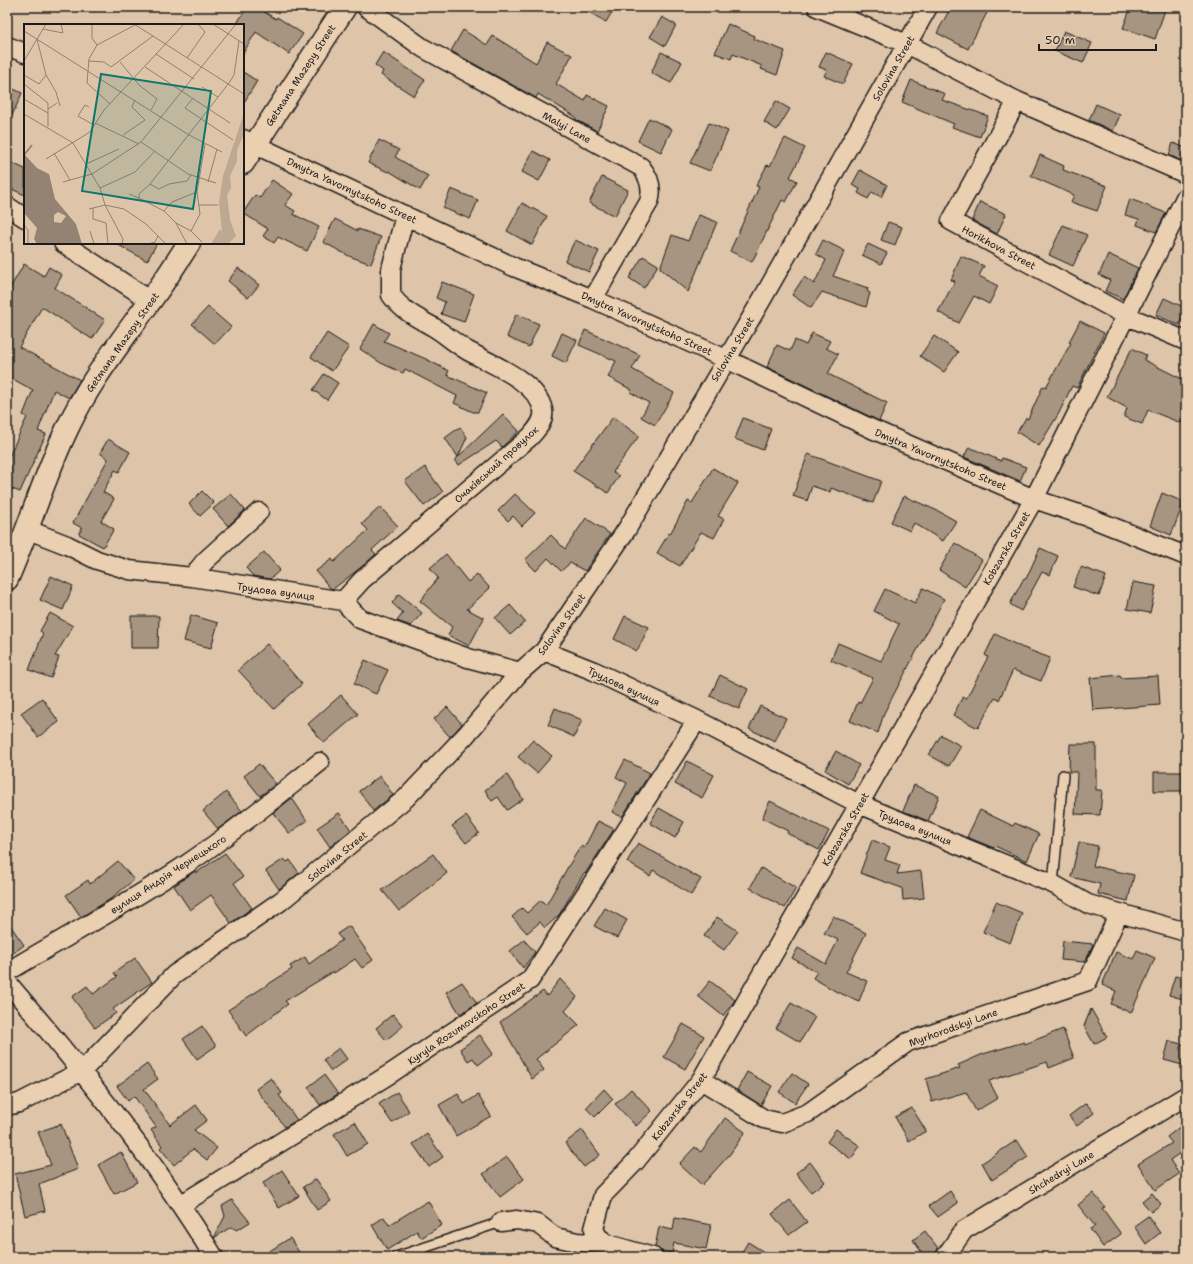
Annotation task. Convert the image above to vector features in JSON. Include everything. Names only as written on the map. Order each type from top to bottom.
[{"type":"street","name":"Getmana Mazepy Street","points":[[244,159],[249,141],[345,7]]},
{"type":"street","name":"Malyi Lane","points":[[366,7],[423,48],[640,167],[647,174],[650,185],[648,202],[593,299]]},
{"type":"street","points":[[817,7],[907,44],[1017,101],[1186,174]]},
{"type":"street","name":"Solovina Street","points":[[7,1106],[19,1103],[82,1071],[174,975],[281,901],[406,798],[466,735],[520,672],[544,651],[627,529],[928,7]]},
{"type":"street","points":[[7,46],[24,53]]},
{"type":"street","name":"Horikhova Street","points":[[1017,101],[951,221],[1125,315]]},
{"type":"street","name":"Dmytra Yavornytskoho Street","points":[[249,141],[514,266],[593,299],[726,359],[872,429],[1034,499],[1088,517],[1186,556]]},
{"type":"street","name":"Kobzarska Street","points":[[608,1244],[598,1237],[594,1229],[603,1195],[635,1162],[701,1080],[1034,499],[1186,196]]},
{"type":"street","points":[[7,206],[24,217]]},
{"type":"street","name":"Очаківський провулок","points":[[342,601],[362,580],[530,437],[540,424],[544,411],[538,397],[508,371],[468,351],[435,328],[409,314],[391,295],[391,269],[405,215]]},
{"type":"street","points":[[65,244],[151,301]]},
{"type":"street","name":"Getmana Mazepy Street","points":[[7,579],[13,552],[26,529],[68,426],[94,378],[151,301],[189,244]]},
{"type":"street","points":[[1125,315],[1186,341]]},
{"type":"street","points":[[192,577],[215,552],[259,512]]},
{"type":"street","name":"Трудова вулиця","points":[[26,529],[67,545],[96,560],[129,570],[192,577],[342,601]]},
{"type":"street","points":[[342,601],[360,619],[468,658],[520,672]]},
{"type":"street","name":"Трудова вулиця","points":[[544,651],[594,671],[696,720],[859,804],[1053,884],[1088,904],[1186,932]]},
{"type":"street","name":"Kyryla Rozumovskoho Street","points":[[182,1204],[393,1072],[530,980],[696,720]]},
{"type":"street","name":"вулиця Андрія Чернецького","points":[[7,972],[112,911],[187,864],[252,817],[320,762]]},
{"type":"street","name":"Myrhorodskyi Lane","points":[[701,1080],[764,1120],[782,1123],[808,1113],[908,1042],[1088,981],[1119,913]]},
{"type":"street","points":[[7,982],[82,1071],[182,1204],[214,1257]]},
{"type":"street","name":"Shchedryi Lane","points":[[945,1257],[964,1230],[1186,1096]]},
{"type":"street","points":[[501,1222],[517,1220],[538,1224],[555,1236],[577,1242],[608,1244],[653,1257]]},
{"type":"lane","points":[[1053,884],[1063,775]]},
{"type":"lane","points":[[396,1257],[501,1222]]},
{"type":"building","points":[[247,7],[256,7],[276,19],[277,17],[303,34],[289,54],[256,32],[244,51],[244,24],[237,24]]},
{"type":"building","points":[[580,7],[615,7],[606,22]]},
{"type":"building","points":[[951,7],[990,7],[968,49],[937,33]]},
{"type":"building","points":[[1131,7],[1158,7],[1165,10],[1155,39],[1123,28]]},
{"type":"building","points":[[662,17],[676,25],[665,46],[650,37]]},
{"type":"building","points":[[728,24],[755,36],[754,39],[785,51],[777,75],[761,69],[762,66],[733,54],[731,59],[715,53]]},
{"type":"building","points":[[463,30],[487,45],[493,36],[536,63],[547,42],[572,55],[556,84],[585,101],[587,95],[609,106],[597,131],[575,119],[576,117],[538,94],[536,98],[451,51]]},
{"type":"building","points":[[1064,31],[1092,43],[1083,63],[1055,51]]},
{"type":"building","points":[[383,52],[425,80],[414,96],[381,75],[383,71],[375,65]]},
{"type":"building","points":[[661,52],[682,62],[671,83],[651,73]]},
{"type":"building","points":[[826,52],[853,64],[843,84],[824,76],[827,70],[819,67]]},
{"type":"building","points":[[244,73],[257,81],[244,102]]},
{"type":"building","points":[[911,80],[945,94],[942,100],[988,116],[980,137],[952,127],[954,124],[902,102]]},
{"type":"building","points":[[7,86],[22,93],[7,127]]},
{"type":"building","points":[[776,101],[790,109],[777,130],[764,122]]},
{"type":"building","points":[[1096,104],[1120,115],[1113,131],[1089,120]]},
{"type":"building","points":[[649,118],[672,129],[661,152],[638,141]]},
{"type":"building","points":[[709,123],[728,131],[710,171],[690,163]]},
{"type":"building","points":[[785,138],[805,148],[790,177],[797,181],[786,202],[782,200],[752,262],[730,251],[759,187],[756,186],[767,165],[770,166]]},
{"type":"building","points":[[379,140],[399,150],[395,157],[428,176],[420,190],[389,171],[388,172],[368,163]]},
{"type":"building","points":[[1173,143],[1186,148],[1186,163],[1169,155]]},
{"type":"building","points":[[533,151],[550,160],[539,181],[522,172]]},
{"type":"building","points":[[1040,155],[1064,166],[1063,170],[1107,186],[1097,211],[1071,202],[1074,195],[1031,176]]},
{"type":"building","points":[[12,163],[24,169],[24,195],[7,187],[7,172]]},
{"type":"building","points":[[860,170],[887,185],[881,197],[872,192],[868,199],[858,193],[860,189],[852,185]]},
{"type":"building","points":[[602,177],[628,190],[615,216],[589,203]]},
{"type":"building","points":[[272,180],[293,194],[285,205],[295,211],[293,214],[319,227],[307,251],[278,237],[274,243],[263,236],[268,229],[244,214],[255,195],[260,198]]},
{"type":"building","points":[[451,189],[478,200],[470,219],[443,208]]},
{"type":"building","points":[[1130,199],[1166,213],[1156,232],[1137,225],[1139,219],[1125,215]]},
{"type":"building","points":[[980,202],[1006,214],[997,234],[972,220]]},
{"type":"building","points":[[522,203],[547,216],[532,245],[507,231]]},
{"type":"building","points":[[699,215],[717,222],[688,292],[660,268],[672,235],[688,241]]},
{"type":"building","points":[[335,219],[358,231],[358,229],[381,237],[371,264],[349,256],[323,242]]},
{"type":"building","points":[[888,222],[902,227],[895,245],[881,240]]},
{"type":"building","points":[[1063,225],[1087,235],[1073,266],[1049,255]]},
{"type":"building","points":[[575,240],[599,251],[589,272],[565,261]]},
{"type":"building","points":[[823,240],[845,251],[833,276],[868,288],[867,291],[870,293],[866,307],[822,292],[811,308],[792,295],[804,277],[814,284],[826,260],[816,254]]},
{"type":"building","points":[[117,244],[156,244],[147,261]]},
{"type":"building","points":[[868,244],[887,253],[881,264],[862,255]]},
{"type":"building","points":[[1108,254],[1138,268],[1123,299],[1105,291],[1110,280],[1099,275]]},
{"type":"building","points":[[643,256],[658,265],[644,288],[629,278]]},
{"type":"building","points":[[961,256],[984,266],[979,276],[998,286],[989,304],[974,296],[959,323],[938,312],[955,281],[951,280]]},
{"type":"building","points":[[24,264],[44,276],[49,267],[62,275],[55,288],[105,320],[92,339],[42,307],[19,347],[80,380],[69,398],[54,390],[38,431],[46,434],[20,492],[7,487],[7,461],[27,417],[23,415],[33,390],[7,376],[7,293]]},
{"type":"building","points":[[238,268],[259,285],[248,298],[228,281]]},
{"type":"building","points":[[442,282],[474,294],[464,322],[441,314],[445,302],[436,298]]},
{"type":"building","points":[[1164,298],[1186,308],[1179,325],[1156,315]]},
{"type":"building","points":[[208,307],[231,327],[215,344],[192,324]]},
{"type":"building","points":[[516,314],[539,324],[529,347],[507,337]]},
{"type":"building","points":[[1080,321],[1104,333],[1077,388],[1072,386],[1059,413],[1039,446],[1017,432],[1026,418],[1028,419],[1043,386],[1046,387],[1071,343],[1069,342]]},
{"type":"building","points":[[374,324],[389,333],[384,341],[426,359],[449,371],[447,375],[487,393],[478,412],[473,412],[454,403],[457,396],[405,369],[403,373],[381,363],[360,349]]},
{"type":"building","points":[[585,330],[640,355],[632,369],[674,393],[655,425],[641,417],[649,403],[630,392],[632,390],[608,377],[616,361],[579,345]]},
{"type":"building","points":[[327,333],[349,347],[332,371],[311,357]]},
{"type":"building","points":[[562,333],[577,340],[566,363],[552,356]]},
{"type":"building","points":[[812,333],[830,341],[826,348],[838,354],[828,374],[887,403],[879,421],[767,367],[777,345],[790,351],[795,340],[806,345]]},
{"type":"building","points":[[934,336],[958,352],[944,372],[920,356]]},
{"type":"building","points":[[1132,348],[1146,355],[1144,360],[1186,381],[1186,411],[1181,423],[1148,410],[1142,424],[1124,417],[1127,408],[1107,397]]},
{"type":"building","points":[[324,374],[338,383],[327,400],[313,390]]},
{"type":"building","points":[[503,414],[519,431],[502,447],[496,441],[459,465],[455,460]]},
{"type":"building","points":[[613,417],[639,436],[613,472],[619,476],[608,493],[573,471]]},
{"type":"building","points":[[743,418],[771,429],[763,450],[735,439]]},
{"type":"building","points":[[460,427],[467,437],[458,457],[445,438]]},
{"type":"building","points":[[108,439],[130,452],[119,472],[115,470],[103,492],[114,499],[101,521],[114,529],[103,547],[79,534],[82,528],[73,523],[108,459],[100,453]]},
{"type":"building","points":[[969,447],[1001,461],[1002,458],[1026,467],[1020,481],[964,457]]},
{"type":"building","points":[[808,454],[881,481],[873,503],[831,488],[830,492],[812,486],[807,501],[793,496]]},
{"type":"building","points":[[425,467],[443,492],[424,506],[405,481]]},
{"type":"building","points":[[713,468],[738,483],[718,516],[724,519],[714,538],[701,532],[680,566],[657,553],[669,533],[670,534],[688,501],[692,503]]},
{"type":"building","points":[[202,491],[214,503],[200,516],[189,504]]},
{"type":"building","points":[[1162,493],[1184,502],[1171,535],[1150,526]]},
{"type":"building","points":[[231,494],[245,510],[228,526],[213,509]]},
{"type":"building","points":[[515,494],[535,513],[522,526],[513,516],[508,521],[498,511]]},
{"type":"building","points":[[904,496],[956,521],[943,541],[914,523],[910,531],[891,522]]},
{"type":"building","points":[[380,507],[398,526],[372,550],[376,554],[364,565],[333,589],[330,588],[316,571],[332,559],[334,562],[368,530],[362,524]]},
{"type":"building","points":[[586,518],[610,534],[585,571],[570,563],[561,571],[548,558],[536,571],[525,560],[551,535],[565,549]]},
{"type":"building","points":[[955,543],[982,560],[965,587],[939,570]]},
{"type":"building","points":[[1040,548],[1058,556],[1050,575],[1042,572],[1021,611],[1010,604],[1024,578],[1026,579]]},
{"type":"building","points":[[264,552],[280,570],[270,579],[253,576],[246,568]]},
{"type":"building","points":[[446,554],[468,582],[477,574],[490,588],[467,609],[484,618],[469,646],[448,635],[452,627],[420,601],[438,578],[430,568]]},
{"type":"building","points":[[1081,567],[1106,576],[1099,596],[1073,587]]},
{"type":"building","points":[[51,576],[73,586],[63,610],[40,600]]},
{"type":"building","points":[[1133,582],[1156,586],[1150,613],[1127,609]]},
{"type":"building","points":[[923,588],[944,599],[884,713],[878,733],[850,721],[858,702],[860,703],[873,678],[831,660],[838,643],[881,661],[899,624],[874,611],[885,589],[915,603]]},
{"type":"building","points":[[399,594],[422,613],[411,626],[397,621],[403,613],[392,603]]},
{"type":"building","points":[[510,605],[525,622],[510,635],[495,618]]},
{"type":"building","points":[[50,613],[73,626],[55,656],[59,657],[51,678],[29,670],[43,633],[40,631]]},
{"type":"building","points":[[191,615],[218,623],[211,648],[184,641]]},
{"type":"building","points":[[131,616],[159,616],[158,648],[131,648]]},
{"type":"building","points":[[625,616],[649,627],[637,651],[614,639]]},
{"type":"building","points":[[995,634],[1021,647],[1050,658],[1041,681],[1013,670],[999,700],[995,698],[978,728],[953,715],[963,697],[966,699],[988,657],[985,655]]},
{"type":"building","points":[[267,644],[302,684],[274,709],[238,670]]},
{"type":"building","points":[[365,660],[388,670],[376,694],[354,684]]},
{"type":"building","points":[[720,675],[748,689],[739,709],[710,696]]},
{"type":"building","points":[[1120,675],[1121,678],[1158,676],[1160,705],[1093,710],[1090,678]]},
{"type":"building","points":[[341,695],[358,714],[324,743],[308,724]]},
{"type":"building","points":[[42,698],[59,722],[38,737],[21,713]]},
{"type":"building","points":[[760,706],[786,718],[775,741],[749,729]]},
{"type":"building","points":[[447,707],[462,724],[450,737],[434,719]]},
{"type":"building","points":[[555,708],[582,720],[574,737],[548,725]]},
{"type":"building","points":[[941,735],[961,746],[949,766],[929,755]]},
{"type":"building","points":[[533,740],[552,756],[537,773],[518,757]]},
{"type":"building","points":[[1070,744],[1096,744],[1096,790],[1102,790],[1100,815],[1075,814],[1077,772],[1069,772]]},
{"type":"building","points":[[836,751],[859,765],[848,784],[825,770]]},
{"type":"building","points":[[625,760],[650,773],[622,817],[612,812],[627,783],[616,777]]},
{"type":"building","points":[[687,761],[714,775],[702,798],[675,784]]},
{"type":"building","points":[[259,764],[276,784],[260,796],[244,776]]},
{"type":"building","points":[[1154,772],[1186,772],[1186,791],[1154,791]]},
{"type":"building","points":[[507,775],[523,799],[507,810],[498,797],[492,801],[485,790]]},
{"type":"building","points":[[380,776],[393,795],[373,811],[359,791]]},
{"type":"building","points":[[914,785],[939,796],[928,821],[903,811]]},
{"type":"building","points":[[226,792],[242,811],[218,829],[203,811]]},
{"type":"building","points":[[292,798],[307,821],[289,833],[273,813]]},
{"type":"building","points":[[770,801],[829,831],[819,850],[787,833],[788,831],[762,818]]},
{"type":"building","points":[[659,808],[684,822],[675,838],[650,823]]},
{"type":"building","points":[[980,810],[1013,826],[1015,823],[1039,834],[1027,861],[995,846],[994,848],[967,837]]},
{"type":"building","points":[[339,813],[351,830],[330,847],[317,828]]},
{"type":"building","points":[[466,816],[479,833],[466,843],[452,826]]},
{"type":"building","points":[[598,821],[614,829],[585,874],[584,873],[559,915],[545,928],[540,922],[527,933],[512,917],[522,908],[527,913],[541,900],[546,905],[581,846],[584,848]]},
{"type":"building","points":[[872,840],[890,847],[885,860],[900,865],[897,874],[921,871],[924,898],[903,900],[902,888],[860,873]]},
{"type":"building","points":[[1079,842],[1098,846],[1093,866],[1134,875],[1128,901],[1098,894],[1100,884],[1071,877]]},
{"type":"building","points":[[638,843],[701,879],[691,895],[653,870],[650,876],[627,862]]},
{"type":"building","points":[[225,853],[243,877],[234,883],[252,908],[231,923],[211,895],[190,910],[174,886]]},
{"type":"building","points":[[433,854],[447,873],[399,911],[382,890]]},
{"type":"building","points":[[284,859],[287,862],[290,860],[299,873],[279,889],[266,871]]},
{"type":"building","points":[[118,861],[134,880],[109,900],[81,917],[66,895],[88,880],[90,884]]},
{"type":"building","points":[[761,868],[796,888],[785,908],[750,888]]},
{"type":"building","points":[[996,902],[1022,913],[1010,943],[983,932]]},
{"type":"building","points":[[605,908],[627,920],[617,938],[594,926]]},
{"type":"building","points":[[833,916],[866,933],[846,972],[867,981],[859,1001],[837,992],[813,978],[817,972],[792,958],[798,948],[826,964],[838,940],[824,933]]},
{"type":"building","points":[[717,917],[738,931],[724,950],[704,936]]},
{"type":"building","points":[[7,921],[24,945],[7,958]]},
{"type":"building","points":[[349,926],[373,960],[362,968],[355,959],[334,973],[333,972],[285,1001],[288,1004],[246,1036],[228,1010],[292,969],[290,966],[305,957],[309,964],[342,940],[337,934]]},
{"type":"building","points":[[524,940],[535,952],[523,968],[510,951]]},
{"type":"building","points":[[1063,941],[1093,944],[1085,962],[1061,960]]},
{"type":"building","points":[[1137,950],[1155,958],[1131,1013],[1111,1004],[1116,991],[1102,985],[1116,952],[1133,959]]},
{"type":"building","points":[[135,958],[152,982],[113,1009],[116,1013],[95,1028],[72,997],[87,986],[93,994],[117,977],[114,973]]},
{"type":"building","points":[[1175,976],[1186,979],[1186,1000],[1169,995]]},
{"type":"building","points":[[560,979],[577,997],[565,1011],[579,1025],[536,1059],[544,1070],[532,1079],[500,1022],[543,991],[547,996]]},
{"type":"building","points":[[710,981],[735,1000],[723,1016],[698,996]]},
{"type":"building","points":[[462,982],[477,1003],[460,1014],[446,992]]},
{"type":"building","points":[[791,1003],[815,1017],[800,1042],[776,1028]]},
{"type":"building","points":[[1091,1009],[1107,1037],[1094,1044],[1084,1026]]},
{"type":"building","points":[[393,1014],[403,1026],[386,1040],[376,1028]]},
{"type":"building","points":[[683,1024],[704,1036],[685,1069],[664,1057]]},
{"type":"building","points":[[202,1026],[216,1046],[197,1059],[183,1039]]},
{"type":"building","points":[[1063,1029],[1074,1058],[1049,1068],[1047,1062],[989,1081],[998,1098],[976,1111],[966,1092],[932,1102],[926,1079],[960,1068],[958,1065],[983,1054],[1024,1042],[1025,1044]]},
{"type":"building","points":[[480,1035],[493,1054],[478,1065],[473,1058],[468,1061],[460,1049]]},
{"type":"building","points":[[1169,1041],[1186,1045],[1186,1066],[1164,1060]]},
{"type":"building","points":[[339,1048],[347,1059],[331,1071],[323,1060]]},
{"type":"building","points":[[147,1064],[158,1079],[144,1089],[170,1125],[196,1105],[207,1120],[194,1130],[217,1148],[207,1160],[193,1149],[174,1165],[160,1148],[162,1146],[151,1130],[156,1127],[134,1096],[128,1101],[117,1086]]},
{"type":"building","points":[[747,1072],[772,1086],[761,1105],[737,1090]]},
{"type":"building","points":[[792,1073],[808,1084],[795,1103],[779,1092]]},
{"type":"building","points":[[324,1075],[338,1094],[320,1105],[308,1087]]},
{"type":"building","points":[[271,1078],[282,1093],[279,1095],[297,1120],[285,1127],[256,1089]]},
{"type":"building","points":[[604,1089],[613,1099],[595,1117],[586,1108]]},
{"type":"building","points":[[631,1089],[652,1111],[636,1126],[615,1104]]},
{"type":"building","points":[[397,1092],[409,1111],[392,1123],[379,1104]]},
{"type":"building","points":[[458,1094],[464,1104],[478,1095],[491,1116],[456,1136],[439,1105]]},
{"type":"building","points":[[1086,1103],[1094,1113],[1077,1126],[1069,1116]]},
{"type":"building","points":[[912,1108],[926,1131],[909,1141],[895,1117]]},
{"type":"building","points":[[725,1118],[745,1132],[730,1154],[702,1185],[679,1164],[695,1147],[701,1152]]},
{"type":"building","points":[[355,1122],[368,1144],[347,1156],[334,1134]]},
{"type":"building","points":[[1186,1122],[1186,1161],[1180,1153],[1170,1160],[1179,1174],[1155,1190],[1138,1164],[1172,1143],[1167,1137]]},
{"type":"building","points":[[61,1124],[78,1169],[39,1184],[45,1211],[25,1216],[15,1174],[51,1165],[38,1132]]},
{"type":"building","points":[[836,1129],[860,1146],[851,1159],[827,1142]]},
{"type":"building","points":[[582,1130],[600,1155],[584,1167],[565,1143]]},
{"type":"building","points":[[427,1134],[443,1157],[429,1167],[413,1144]]},
{"type":"building","points":[[1017,1140],[1028,1157],[992,1180],[982,1163]]},
{"type":"building","points":[[121,1152],[137,1182],[114,1194],[98,1165]]},
{"type":"building","points":[[507,1157],[524,1179],[500,1197],[483,1174]]},
{"type":"building","points":[[810,1162],[825,1182],[811,1192],[796,1173]]},
{"type":"building","points":[[282,1170],[299,1196],[279,1208],[263,1183]]},
{"type":"building","points":[[316,1179],[331,1201],[317,1210],[303,1187]]},
{"type":"building","points":[[950,1191],[958,1203],[938,1217],[929,1206]]},
{"type":"building","points":[[1093,1193],[1105,1207],[1102,1208],[1121,1234],[1103,1247],[1090,1229],[1095,1226],[1078,1205]]},
{"type":"building","points":[[1152,1193],[1161,1204],[1151,1212],[1142,1201]]},
{"type":"building","points":[[232,1200],[250,1222],[237,1230],[231,1227],[214,1238],[225,1216],[222,1206]]},
{"type":"building","points":[[790,1200],[807,1222],[789,1235],[772,1214]]},
{"type":"building","points":[[428,1201],[442,1225],[421,1238],[417,1231],[387,1250],[372,1225],[384,1217],[389,1225]]},
{"type":"building","points":[[1148,1216],[1160,1233],[1146,1244],[1134,1226]]},
{"type":"building","points":[[675,1218],[711,1225],[706,1249],[674,1243],[672,1253],[661,1251],[655,1247],[659,1227],[673,1230]]},
{"type":"building","points":[[925,1231],[938,1248],[935,1257],[925,1257],[913,1240]]},
{"type":"building","points":[[290,1238],[302,1257],[260,1257]]},
{"type":"building","points":[[748,1242],[772,1257],[739,1257]]}]
